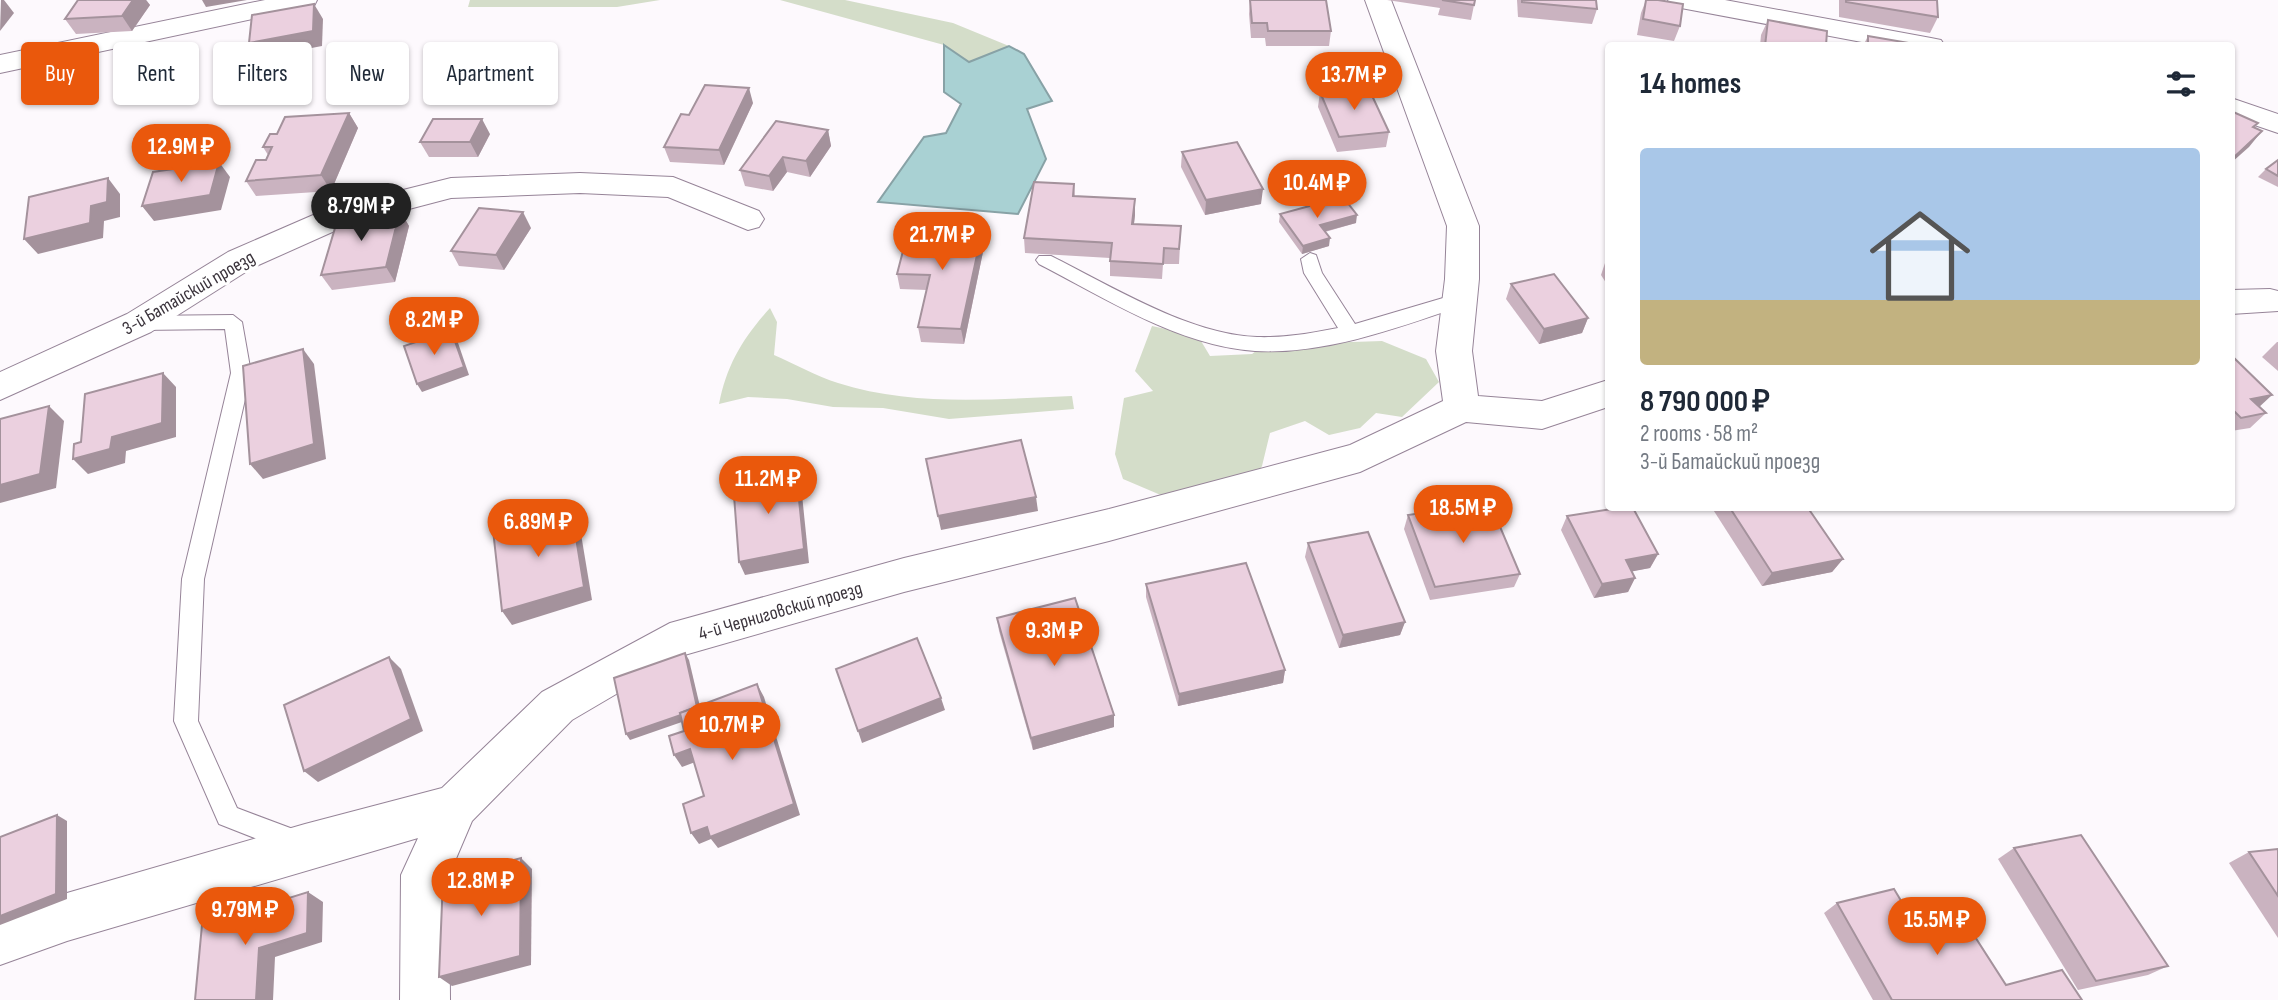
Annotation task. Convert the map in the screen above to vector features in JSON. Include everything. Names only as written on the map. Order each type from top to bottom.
[{"type":"street","points":[[0,64],[304,0]]},
{"type":"street","points":[[1378,0],[1463,226],[1460,299],[1454,351],[1462,408],[1542,415],[1605,394]]},
{"type":"street","points":[[1681,0],[1909,42]]},
{"type":"street","points":[[2235,108],[2278,124]]},
{"type":"street","name":"3-й Батайский проезд","points":[[0,387],[139,323],[240,260],[338,217],[451,188],[580,183],[673,187],[748,219]]},
{"type":"street","points":[[2235,302],[2270,301]]},
{"type":"street","name":"4-й Черниговский проезд","points":[[0,941],[67,917],[305,846],[455,806],[557,706],[670,641],[904,575],[1109,525],[1360,457],[1462,408]]},
{"type":"street","points":[[425,1000],[425,875],[455,806]]},
{"type":"lane","points":[[1310,259],[1312,273],[1351,332]]},
{"type":"lane","points":[[1045,260],[1124,299],[1232,341],[1280,342],[1351,332],[1460,299]]},
{"type":"lane","points":[[139,323],[233,322],[241,373],[193,579],[186,721],[228,816],[305,846]]},
{"type":"green space","points":[[470,0],[660,0],[617,7],[468,7]]},
{"type":"green space","points":[[780,0],[845,0],[953,23],[1009,46],[969,63],[944,45]]},
{"type":"green space","points":[[770,308],[777,322],[774,355],[838,383],[895,396],[954,400],[1072,396],[1074,409],[949,419],[883,408],[833,407],[787,399],[748,397],[719,404],[737,352]]},
{"type":"green space","points":[[1152,326],[1198,336],[1210,356],[1252,354],[1264,345],[1382,341],[1426,359],[1439,382],[1402,417],[1376,413],[1360,428],[1329,435],[1305,421],[1270,433],[1262,466],[1246,496],[1163,496],[1123,479],[1115,454],[1124,398],[1153,391],[1135,371]]},
{"type":"water","points":[[944,45],[969,62],[1009,46],[1024,54],[1052,101],[1027,109],[1046,159],[1018,214],[878,202],[924,137],[946,133],[961,104],[944,92]]},
{"type":"building","points":[[78,0],[133,0],[122,16],[65,19]]},
{"type":"building","points":[[1250,0],[1326,0],[1331,31],[1268,31],[1267,23],[1252,23]]},
{"type":"building","points":[[1442,0],[1475,0],[1474,5]]},
{"type":"building","points":[[1596,0],[1597,9],[1522,2]]},
{"type":"building","points":[[1646,0],[1683,4],[1680,26],[1643,19]]},
{"type":"building","points":[[1937,0],[1938,17],[1846,2]]},
{"type":"building","points":[[314,4],[313,31],[249,42],[252,15]]},
{"type":"building","points":[[1768,20],[1827,31],[1826,42],[1765,42]]},
{"type":"building","points":[[1868,36],[1903,42],[1868,42]]},
{"type":"building","points":[[705,85],[749,88],[719,150],[664,147],[681,114],[689,115]]},
{"type":"building","points":[[1368,87],[1389,132],[1339,137],[1320,92]]},
{"type":"building","points":[[349,113],[321,175],[246,181],[256,160],[266,160],[272,147],[263,147],[270,134],[277,134],[285,117]]},
{"type":"building","points":[[2235,113],[2258,123],[2253,127],[2262,131],[2235,156]]},
{"type":"building","points":[[433,119],[482,119],[470,142],[420,142]]},
{"type":"building","points":[[776,121],[828,130],[806,161],[783,157],[769,176],[740,170]]},
{"type":"building","points":[[1237,142],[1263,189],[1206,200],[1182,152]]},
{"type":"building","points":[[2278,160],[2278,176],[2266,169]]},
{"type":"building","points":[[219,162],[210,195],[142,206],[153,172]]},
{"type":"building","points":[[108,178],[107,202],[91,206],[90,223],[24,239],[29,197]]},
{"type":"building","points":[[1034,182],[1074,184],[1073,196],[1135,199],[1132,224],[1181,226],[1179,249],[1164,248],[1163,264],[1110,261],[1112,243],[1024,238]]},
{"type":"building","points":[[1343,197],[1357,215],[1320,225],[1330,238],[1303,246],[1280,214]]},
{"type":"building","points":[[479,208],[523,212],[496,255],[451,251]]},
{"type":"building","points":[[400,211],[386,267],[321,275],[338,218]]},
{"type":"building","points":[[909,228],[982,232],[961,329],[918,327],[930,275],[897,274]]},
{"type":"building","points":[[1554,274],[1588,318],[1544,329],[1511,284]]},
{"type":"building","points":[[451,330],[464,367],[417,384],[404,346]]},
{"type":"building","points":[[303,349],[314,444],[250,464],[243,366]]},
{"type":"building","points":[[2235,359],[2272,395],[2251,399],[2266,413],[2241,418],[2235,412]]},
{"type":"building","points":[[163,373],[162,423],[112,437],[110,449],[73,459],[74,444],[81,442],[85,394]]},
{"type":"building","points":[[49,406],[40,474],[0,485],[0,419]]},
{"type":"building","points":[[1021,440],[1036,497],[938,516],[926,459]]},
{"type":"building","points":[[796,470],[804,549],[739,562],[733,482]]},
{"type":"building","points":[[1490,503],[1520,574],[1435,587],[1408,515]]},
{"type":"building","points":[[571,507],[584,587],[502,611],[493,530]]},
{"type":"building","points":[[1605,510],[1635,511],[1658,554],[1626,560],[1635,578],[1602,584],[1567,516]]},
{"type":"building","points":[[1732,511],[1810,511],[1843,559],[1772,573]]},
{"type":"building","points":[[1368,532],[1405,622],[1343,635],[1308,543]]},
{"type":"building","points":[[1246,563],[1285,670],[1179,694],[1146,584]]},
{"type":"building","points":[[1075,598],[1114,715],[1031,738],[997,618]]},
{"type":"building","points":[[917,638],[941,698],[858,731],[836,669]]},
{"type":"building","points":[[685,653],[697,707],[626,734],[614,678]]},
{"type":"building","points":[[389,657],[411,719],[304,771],[284,705]]},
{"type":"building","points":[[757,684],[794,804],[710,837],[707,827],[691,833],[683,804],[704,796],[690,749],[674,755],[669,736],[684,731],[680,713]]},
{"type":"building","points":[[57,815],[56,894],[0,916],[0,837]]},
{"type":"building","points":[[2081,835],[2168,966],[2096,981],[2014,848]]},
{"type":"building","points":[[2278,849],[2278,896],[2249,852]]},
{"type":"building","points":[[521,858],[520,956],[439,977],[443,879]]},
{"type":"building","points":[[1894,889],[1915,924],[1959,912],[2006,985],[2062,970],[2082,1000],[1892,1000],[1837,903]]},
{"type":"building","points":[[308,892],[307,933],[259,948],[256,1000],[195,1000],[202,925]]}]
